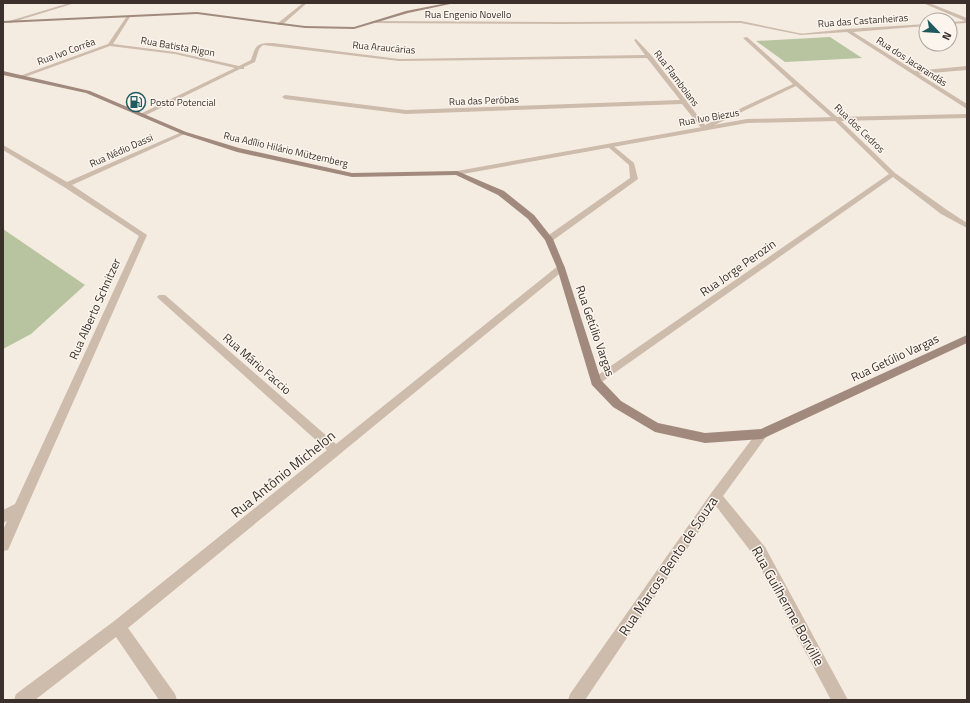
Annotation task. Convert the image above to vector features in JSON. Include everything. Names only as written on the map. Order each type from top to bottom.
[{"type":"main road","points":[[5,22],[170,14],[212,14],[305,27],[354,28],[407,12],[453,3]]},
{"type":"main road","name":"Rua Adílio Hilário Mützemberg","points":[[3,73],[88,92],[184,133],[237,150],[302,165],[352,175],[457,173]]},
{"type":"main road","name":"Rua Getúlio Vargas","points":[[457,173],[501,193],[531,216],[549,239],[561,268],[596,382],[617,404],[655,427],[705,438],[762,434],[967,339]]},
{"type":"street","points":[[5,22],[73,3]]},
{"type":"street","points":[[280,24],[306,3]]},
{"type":"street","points":[[926,3],[967,21]]},
{"type":"street","name":"Rua Ivo Corrêa","points":[[20,77],[110,45],[128,17]]},
{"type":"street","name":"Rua Engenio Novello","points":[[373,22],[563,23]]},
{"type":"street","name":"Rua das Castanheiras","points":[[801,34],[918,26]]},
{"type":"street","name":"Rua dos Jacarandás","points":[[847,30],[967,107]]},
{"type":"street","name":"Rua dos Cedros","points":[[745,38],[835,118],[893,174],[944,212],[967,226]]},
{"type":"street","name":"Rua Flamboians","points":[[636,40],[704,128]]},
{"type":"street","name":"Rua Araucárias","points":[[142,115],[242,68],[253,61],[257,48],[262,44],[273,44],[399,60],[649,56]]},
{"type":"street","name":"Rua Batista Rigon","points":[[110,45],[175,53],[242,68]]},
{"type":"street","points":[[914,73],[967,68]]},
{"type":"street","points":[[704,128],[797,84]]},
{"type":"street","name":"Rua das Peróbas","points":[[285,97],[406,112],[684,102]]},
{"type":"street","name":"Rua Ivo Biezus","points":[[457,173],[747,121],[967,116]]},
{"type":"street","name":"Rua Nédio Dassi","points":[[67,185],[184,133]]},
{"type":"street","points":[[549,239],[634,178],[632,164],[609,145]]},
{"type":"street","name":"Rua Alberto Schnitzer","points":[[3,147],[67,185],[143,235],[3,545]]},
{"type":"street","name":"Rua Jorge Perozin","points":[[596,382],[893,174]]},
{"type":"street","name":"Rua Antônio Michelon","points":[[22,700],[118,627],[561,268]]},
{"type":"street","name":"Rua Mário Faccio","points":[[162,297],[335,450]]},
{"type":"street","name":"Rua Marcos Bento de Souza","points":[[576,700],[716,496],[762,434]]},
{"type":"street","name":"Rua Guilherme Borville","points":[[716,496],[760,552],[840,700]]},
{"type":"street","points":[[3,517],[21,507]]},
{"type":"street","points":[[118,627],[169,700]]},
{"type":"lane","points":[[563,23],[736,22],[801,34]]},
{"type":"green space","points":[[830,37],[862,58],[785,62],[756,41]]},
{"type":"green space","points":[[3,229],[85,285],[31,334],[3,349]]},
{"type":"place","name":"Posto Potencial","points":[[136,102]]}]
